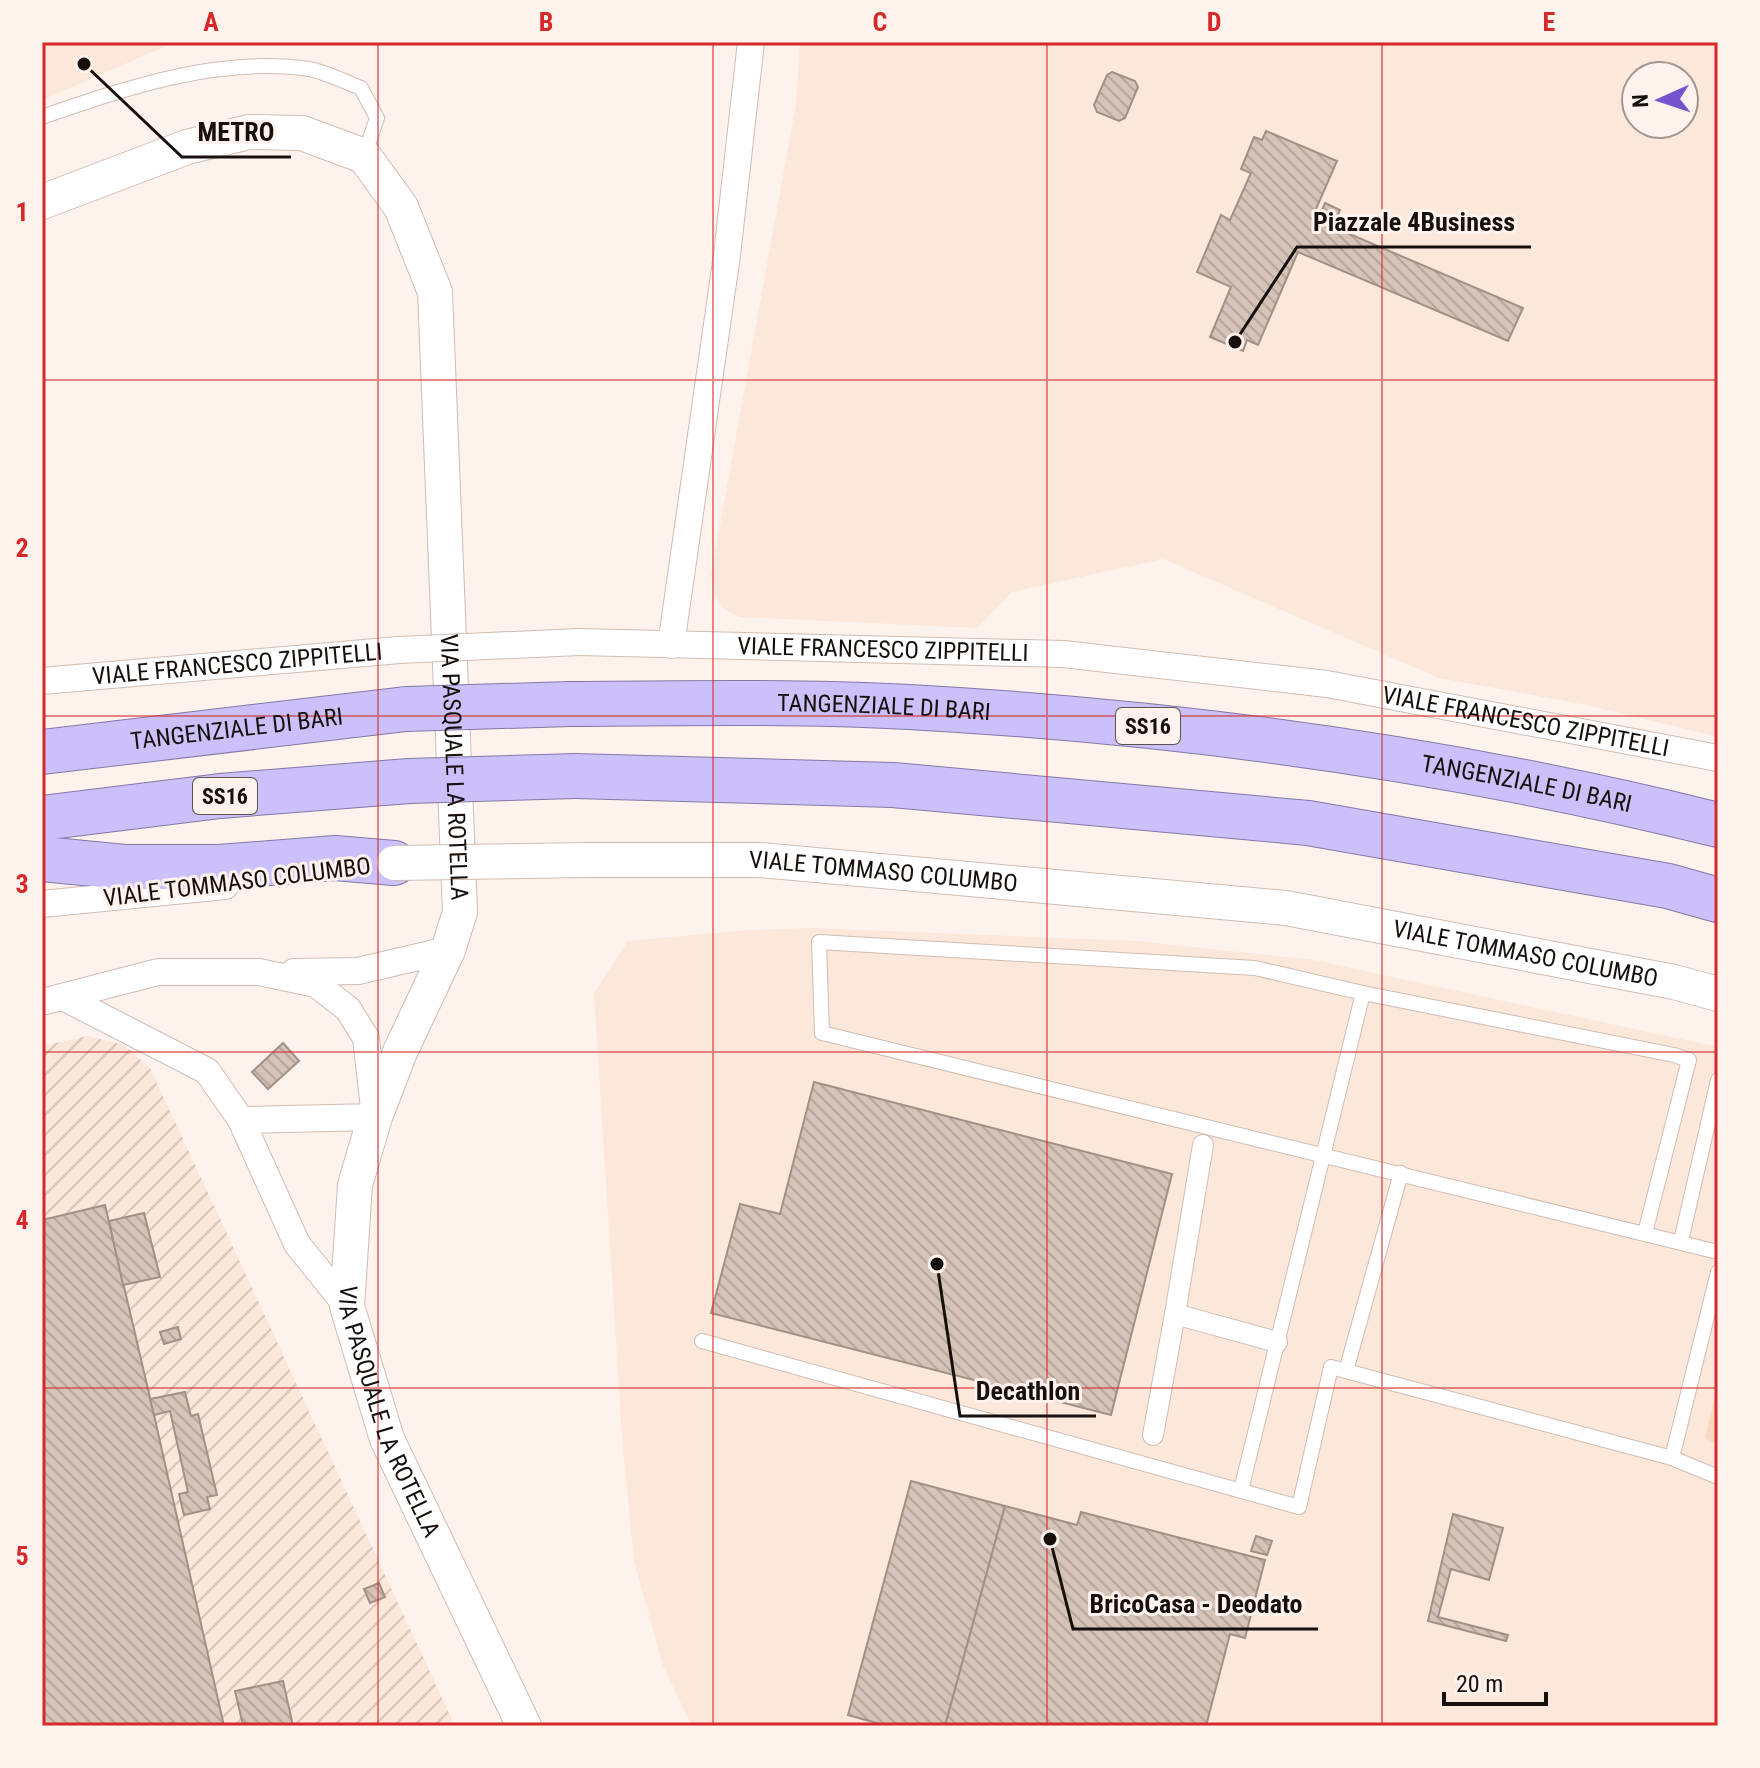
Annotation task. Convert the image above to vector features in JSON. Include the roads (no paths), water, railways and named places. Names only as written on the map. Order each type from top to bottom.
[{"type":"highway","name":"TANGENZIALE DI BARI","points":[[42,752],[406,709],[752,702],[907,707],[1047,716],[1173,729],[1459,769],[1584,793],[1718,825]]},
{"type":"highway","name":"SS16","points":[[42,818],[220,796],[409,781],[575,776],[893,785],[1308,823],[1668,886],[1718,900]]},
{"type":"highway","points":[[42,859],[141,867],[219,867],[335,858],[394,863]]},
{"type":"street","points":[[671,645],[727,255],[751,42]]},
{"type":"street","points":[[42,202],[187,147],[249,132],[302,133],[364,156]]},
{"type":"street","name":"VIA PASQUALE LA ROTELLA","points":[[364,156],[401,207],[435,292],[460,912],[448,950],[400,1052],[375,1117],[355,1185],[347,1306],[387,1439],[524,1726]]},
{"type":"street","name":"VIALE FRANCESCO ZIPPITELLI","points":[[42,681],[399,650],[579,642],[1063,654],[1327,684],[1718,758]]},
{"type":"street","name":"VIALE TOMMASO COLUMBO","points":[[42,904],[336,875],[394,863],[760,860],[1286,908],[1674,982],[1718,994]]},
{"type":"street","points":[[53,1000],[158,972],[358,971],[448,950]]},
{"type":"street","points":[[241,1120],[375,1117],[366,1038],[348,1009],[316,984],[259,972]]},
{"type":"street","points":[[53,1000],[207,1071],[241,1120],[297,1244],[347,1306]]},
{"type":"street","points":[[1153,1435],[1203,1145]]},
{"type":"street","points":[[1175,1314],[1277,1342]]},
{"type":"lane","points":[[42,117],[183,75],[256,66],[311,69],[361,88],[377,118],[364,156]]},
{"type":"lane","points":[[1645,1233],[1689,1060],[1255,968],[819,942],[822,1033],[1718,1252]]},
{"type":"lane","points":[[1241,1490],[1363,993]]},
{"type":"lane","points":[[1681,1241],[1718,1080]]},
{"type":"lane","points":[[1346,1371],[1401,1173]]},
{"type":"lane","points":[[1672,1458],[1718,1272]]},
{"type":"lane","points":[[702,1341],[1299,1507],[1331,1367],[1672,1458],[1718,1477]]},
{"type":"place","name":"METRO","points":[[84,64]]},
{"type":"place","name":"Piazzale 4Business","points":[[1235,342]]},
{"type":"place","name":"Decathlon","points":[[937,1264]]},
{"type":"place","name":"BricoCasa - Deodato","points":[[1050,1539]]}]
